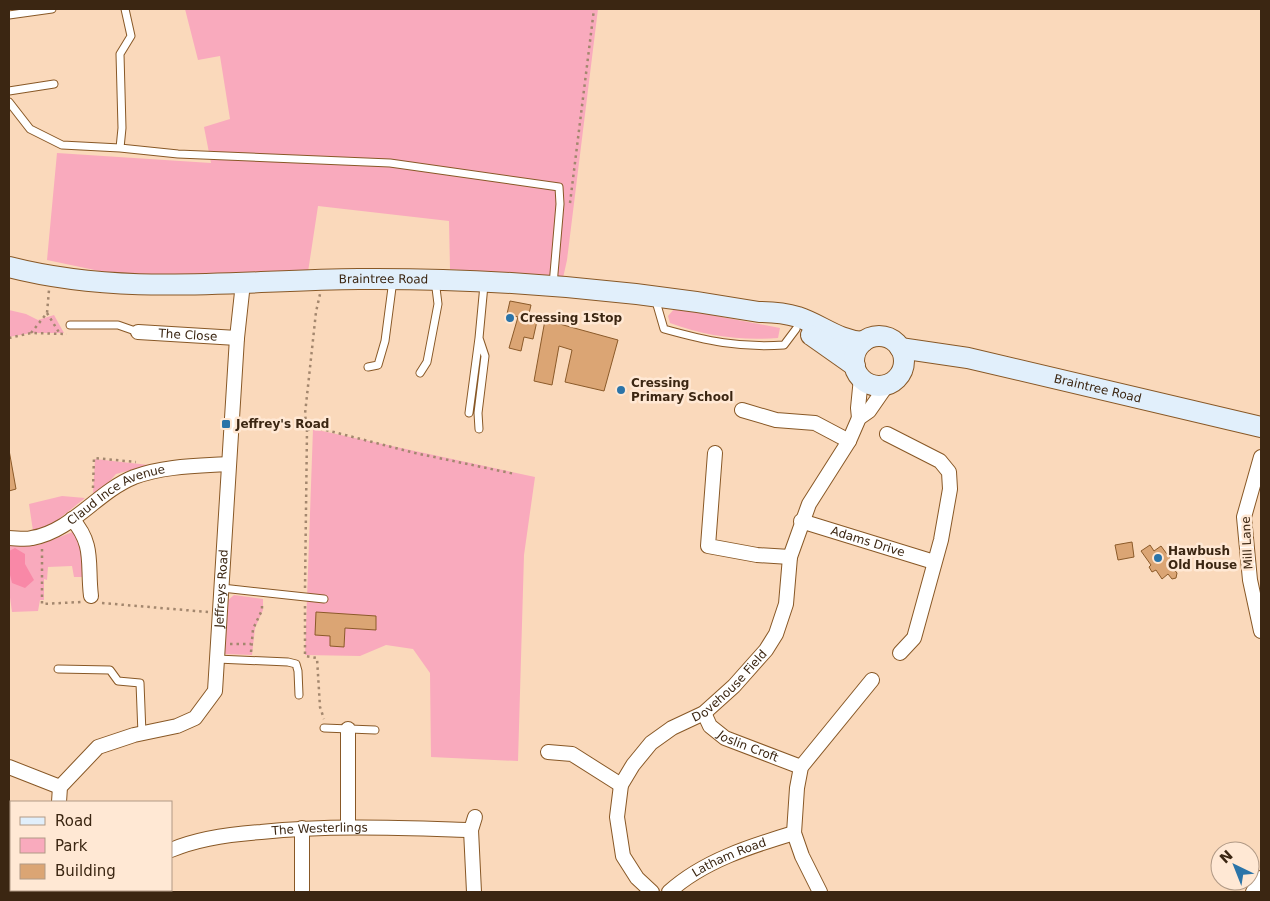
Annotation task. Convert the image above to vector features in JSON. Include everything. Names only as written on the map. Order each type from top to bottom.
[{"type":"main road","name":"Braintree Road","points":[[9,267],[50,276],[128,285],[393,279],[553,286],[654,296],[759,312],[779,312],[799,317],[843,339],[863,342]]},
{"type":"main road","name":"Braintree Road","points":[[759,312],[822,342],[858,372]]},
{"type":"main road","points":[[894,379],[904,359],[900,348],[894,342],[883,337],[870,338],[863,342],[856,352],[858,372],[873,385],[894,379],[935,355]]},
{"type":"main road","name":"Braintree Road","points":[[900,348],[917,349],[935,355],[945,354],[968,358],[1261,427]]},
{"type":"street","name":"Jeffreys Road","points":[[60,787],[98,747],[177,726],[195,718],[215,691],[237,338],[244,283]]},
{"type":"street","name":"The Close","points":[[138,332],[237,338]]},
{"type":"street","name":"Dovehouse Field","points":[[652,892],[637,878],[623,856],[617,817],[621,785],[633,765],[651,743],[672,728],[704,713],[757,661],[776,634],[786,604],[790,557],[801,521],[809,504],[849,441],[859,418],[858,372]]},
{"type":"street","name":"Dovehouse Field","points":[[859,418],[869,411],[894,379]]},
{"type":"street","points":[[742,410],[776,420],[816,423],[849,441]]},
{"type":"street","points":[[887,434],[940,461],[948,468],[950,489],[941,540],[914,638],[900,653]]},
{"type":"street","points":[[715,453],[708,546],[790,557]]},
{"type":"street","name":"Mill Lane","points":[[1261,457],[1244,517],[1250,580],[1261,631]]},
{"type":"street","name":"Claud Ince Avenue","points":[[9,538],[31,538],[61,527],[93,502],[132,478],[166,468],[229,464]]},
{"type":"street","points":[[72,519],[84,532],[88,545],[90,600]]},
{"type":"street","name":"Adams Drive","points":[[801,521],[934,562]]},
{"type":"street","points":[[820,892],[802,856],[794,833],[796,788],[801,767],[872,680]]},
{"type":"street","name":"Joslin Croft","points":[[704,713],[710,726],[725,738],[801,767]]},
{"type":"street","points":[[348,729],[348,827]]},
{"type":"street","points":[[548,752],[572,754],[621,785]]},
{"type":"street","points":[[9,767],[60,787],[59,801]]},
{"type":"street","name":"The Westerlings","points":[[172,850],[205,839],[302,828],[473,824],[474,892]]},
{"type":"street","points":[[302,828],[302,892]]},
{"type":"street","name":"Latham Road","points":[[669,892],[682,881],[709,865],[738,852],[794,833]]},
{"type":"street","points":[[1254,892],[1261,878]]},
{"type":"lane","points":[[9,15],[52,9]]},
{"type":"lane","points":[[120,148],[122,128],[120,54],[131,36],[126,9]]},
{"type":"lane","points":[[9,91],[54,84]]},
{"type":"lane","points":[[9,102],[30,129],[62,145],[178,154],[390,163],[559,187],[560,204],[553,286]]},
{"type":"lane","points":[[368,367],[378,365],[383,349],[393,279]]},
{"type":"lane","points":[[420,374],[427,362],[438,304],[435,280]]},
{"type":"lane","points":[[469,413],[480,338],[484,282]]},
{"type":"lane","points":[[654,296],[664,329],[712,343],[759,347],[784,345],[796,328]]},
{"type":"lane","points":[[70,324],[118,325],[138,332]]},
{"type":"lane","points":[[479,429],[478,413],[486,356],[480,338]]},
{"type":"lane","points":[[222,588],[324,599]]},
{"type":"lane","points":[[217,659],[296,664],[299,695]]},
{"type":"lane","points":[[58,669],[110,670],[118,681],[140,683],[142,734]]},
{"type":"lane","points":[[324,728],[374,730]]},
{"type":"path","points":[[570,211],[594,9]]},
{"type":"path","points":[[32,333],[47,313],[50,276]]},
{"type":"path","points":[[324,280],[315,321],[305,414],[307,430],[305,656],[317,658],[320,707],[324,719],[324,728]]},
{"type":"path","points":[[47,313],[60,334]]},
{"type":"path","points":[[307,430],[318,428],[415,453],[515,474]]},
{"type":"path","points":[[93,502],[94,458],[150,464],[156,471]]},
{"type":"path","points":[[42,535],[42,604],[90,600],[220,612]]},
{"type":"path","points":[[251,660],[253,629],[262,610],[263,593]]},
{"type":"path","points":[[218,644],[251,644]]},
{"type":"green space","points":[[185,9],[598,9],[567,260],[563,278],[450,269],[449,221],[318,206],[308,272],[123,276],[47,260],[57,153],[211,163],[204,127],[230,119],[220,56],[198,60]]},
{"type":"green space","points":[[675,308],[780,328],[778,338],[750,339],[723,337],[683,328],[670,323],[668,316]]},
{"type":"green space","points":[[9,310],[26,314],[38,320],[54,315],[64,333],[31,333],[9,337]]},
{"type":"green space","points":[[313,429],[535,477],[524,555],[518,761],[431,757],[430,673],[413,649],[386,645],[360,656],[305,655]]},
{"type":"green space","points":[[95,459],[149,465],[116,474],[107,484],[93,494]]},
{"type":"green space","points":[[62,496],[85,498],[54,523],[33,531],[29,504]]},
{"type":"green space","points":[[75,531],[82,536],[84,577],[74,577],[72,566],[48,567],[47,580],[44,579],[44,600],[40,600],[38,611],[12,612],[9,590],[9,546],[39,545]]},
{"type":"green space","points":[[234,595],[263,599],[263,610],[255,628],[252,655],[223,654],[227,601]]},
{"type":"shaded area","points":[[15,548],[25,554],[25,564],[34,580],[25,588],[12,583],[9,571],[9,551]]},
{"type":"building","points":[[510,301],[531,305],[528,318],[537,321],[533,339],[524,337],[521,351],[509,348],[518,317],[507,314]]},
{"type":"building","name":"Cressing Primary School","points":[[545,320],[618,340],[604,391],[565,382],[572,350],[559,346],[552,385],[534,381]]},
{"type":"building","points":[[9,450],[16,489],[9,491]]},
{"type":"building","points":[[1132,542],[1134,557],[1118,560],[1115,545]]},
{"type":"building","name":"Hawbush Old House","points":[[1150,545],[1154,551],[1161,546],[1175,565],[1172,567],[1177,573],[1176,578],[1172,579],[1168,574],[1162,579],[1156,570],[1152,572],[1149,567],[1151,565],[1141,551]]},
{"type":"building","points":[[316,612],[376,616],[376,630],[345,628],[344,647],[330,646],[330,636],[315,635]]},
{"type":"place","name":"Cressing 1Stop","points":[[510,318]]},
{"type":"place","name":"Cressing Primary School","points":[[621,390]]},
{"type":"place","name":"Jeffrey's Road","points":[[226,424]]},
{"type":"place","name":"Hawbush Old House","points":[[1158,558]]}]
